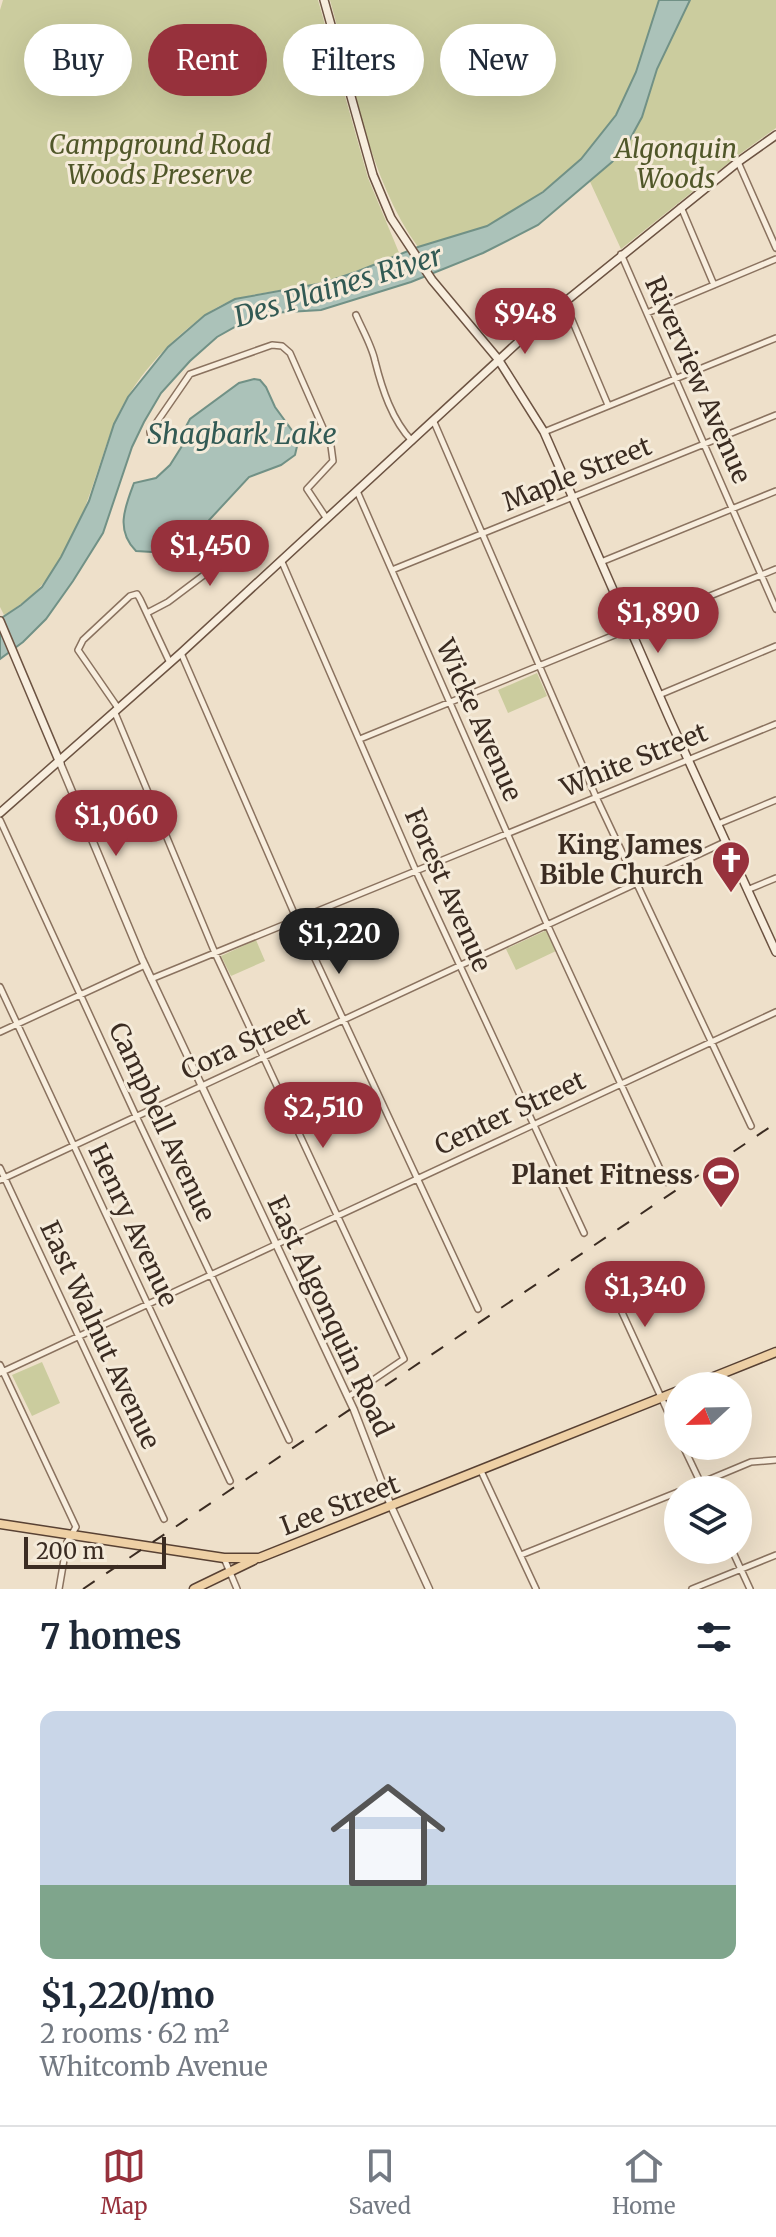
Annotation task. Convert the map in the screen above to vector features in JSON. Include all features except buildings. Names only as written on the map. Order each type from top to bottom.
[{"type":"main road","points":[[324,0],[373,175],[391,218],[432,280],[498,359],[544,432],[776,952]]},
{"type":"main road","points":[[0,813],[60,763],[282,562],[564,301],[776,135]]},
{"type":"main road","name":"East Algonquin Road","points":[[0,621],[60,763]]},
{"type":"main road","points":[[726,1372],[776,1352]]},
{"type":"main road","name":"Lee Street","points":[[0,1524],[224,1558],[259,1558],[664,1397]]},
{"type":"main road","points":[[194,1589],[259,1558]]},
{"type":"street","points":[[738,162],[776,248]]},
{"type":"street","points":[[681,207],[714,285]]},
{"type":"street","name":"Riverview Avenue","points":[[621,254],[776,609]]},
{"type":"street","points":[[647,313],[776,259]]},
{"type":"street","points":[[564,301],[608,405]]},
{"type":"street","points":[[356,315],[397,423],[412,441]]},
{"type":"street","points":[[544,432],[776,338]]},
{"type":"street","points":[[152,442],[150,432],[190,374],[272,345],[282,346],[290,353],[331,446],[333,461],[307,489],[327,519]]},
{"type":"street","name":"Maple Street","points":[[392,570],[776,415]]},
{"type":"street","points":[[434,422],[596,797],[751,1126]]},
{"type":"street","name":"Wicke Avenue","points":[[357,491],[547,924],[666,1182]]},
{"type":"street","points":[[601,562],[776,491]]},
{"type":"street","points":[[147,613],[168,602],[257,535]]},
{"type":"street","name":"Forest Avenue","points":[[282,562],[416,871],[584,1233]]},
{"type":"street","points":[[360,739],[776,569]]},
{"type":"street","points":[[170,663],[139,596],[133,595],[83,640],[78,650],[117,711],[215,953],[404,1359],[348,1397]]},
{"type":"street","points":[[659,695],[776,646]]},
{"type":"street","points":[[181,653],[297,920],[478,1309]]},
{"type":"street","name":"White Street","points":[[151,979],[776,724]]},
{"type":"street","name":"East Algonquin Road","points":[[60,763],[151,979],[348,1397],[391,1506],[429,1589]]},
{"type":"street","points":[[717,824],[776,800]]},
{"type":"street","name":"Campbell Avenue","points":[[0,820],[289,1440]]},
{"type":"street","name":"Cora Street","points":[[2,1179],[725,842]]},
{"type":"street","points":[[747,890],[776,878]]},
{"type":"street","points":[[0,1032],[145,965]]},
{"type":"street","name":"Henry Avenue","points":[[0,987],[230,1481]]},
{"type":"street","name":"Center Street","points":[[2,1372],[776,1012]]},
{"type":"street","name":"East Walnut Avenue","points":[[0,1168],[2,1179],[164,1519]]},
{"type":"street","points":[[603,1271],[664,1404]]},
{"type":"street","points":[[0,1365],[76,1527],[67,1542],[59,1589]]},
{"type":"street","points":[[724,1476],[751,1462],[776,1460]]},
{"type":"street","points":[[481,1471],[536,1589]]},
{"type":"street","points":[[521,1555],[664,1498]]},
{"type":"street","points":[[692,1589],[776,1555]]},
{"type":"street","points":[[224,1558],[237,1589]]},
{"type":"street","points":[[739,1564],[750,1589]]},
{"type":"green space","name":"Campground Road Woods Preserve","points":[[3,0],[318,0],[325,24],[283,24],[283,96],[345,96],[368,178],[400,255],[329,281],[233,300],[208,313],[180,335],[153,362],[121,408],[76,531],[63,556],[28,598],[4,615],[0,607],[0,10]]},
{"type":"green space","name":"Algonquin Woods","points":[[330,0],[776,0],[776,128],[621,249],[580,160],[537,196],[502,219],[473,232],[418,247],[387,191],[355,96],[424,96],[424,24],[336,24]]},
{"type":"green space","points":[[537,673],[547,696],[508,713],[498,690]]},
{"type":"green space","points":[[547,930],[556,951],[516,970],[506,949]]},
{"type":"green space","points":[[256,940],[265,961],[231,976],[221,956]]},
{"type":"green space","points":[[42,1362],[60,1403],[32,1416],[12,1375]]},
{"type":"water","name":"Des Plaines River","points":[[659,0],[690,0],[657,69],[642,117],[629,141],[612,162],[538,225],[483,253],[411,282],[321,310],[271,313],[242,323],[217,337],[161,393],[132,447],[103,533],[73,581],[46,619],[0,659],[0,619],[42,587],[61,557],[89,501],[114,424],[128,397],[168,347],[205,315],[235,299],[323,283],[356,272],[418,247],[487,226],[543,192],[581,159],[616,115],[636,72]]},
{"type":"water","name":"Shagbark Lake","points":[[260,380],[266,387],[275,407],[296,436],[295,455],[281,465],[249,477],[200,530],[152,552],[136,551],[124,527],[125,510],[134,483],[156,478],[170,465],[182,446],[182,434],[190,419],[239,383]]},
{"type":"railway","points":[[83,1589],[776,1123]]},
{"type":"place","name":"King James Bible Church","points":[[731,894]]},
{"type":"place","name":"Planet Fitness","points":[[721,1209]]}]
